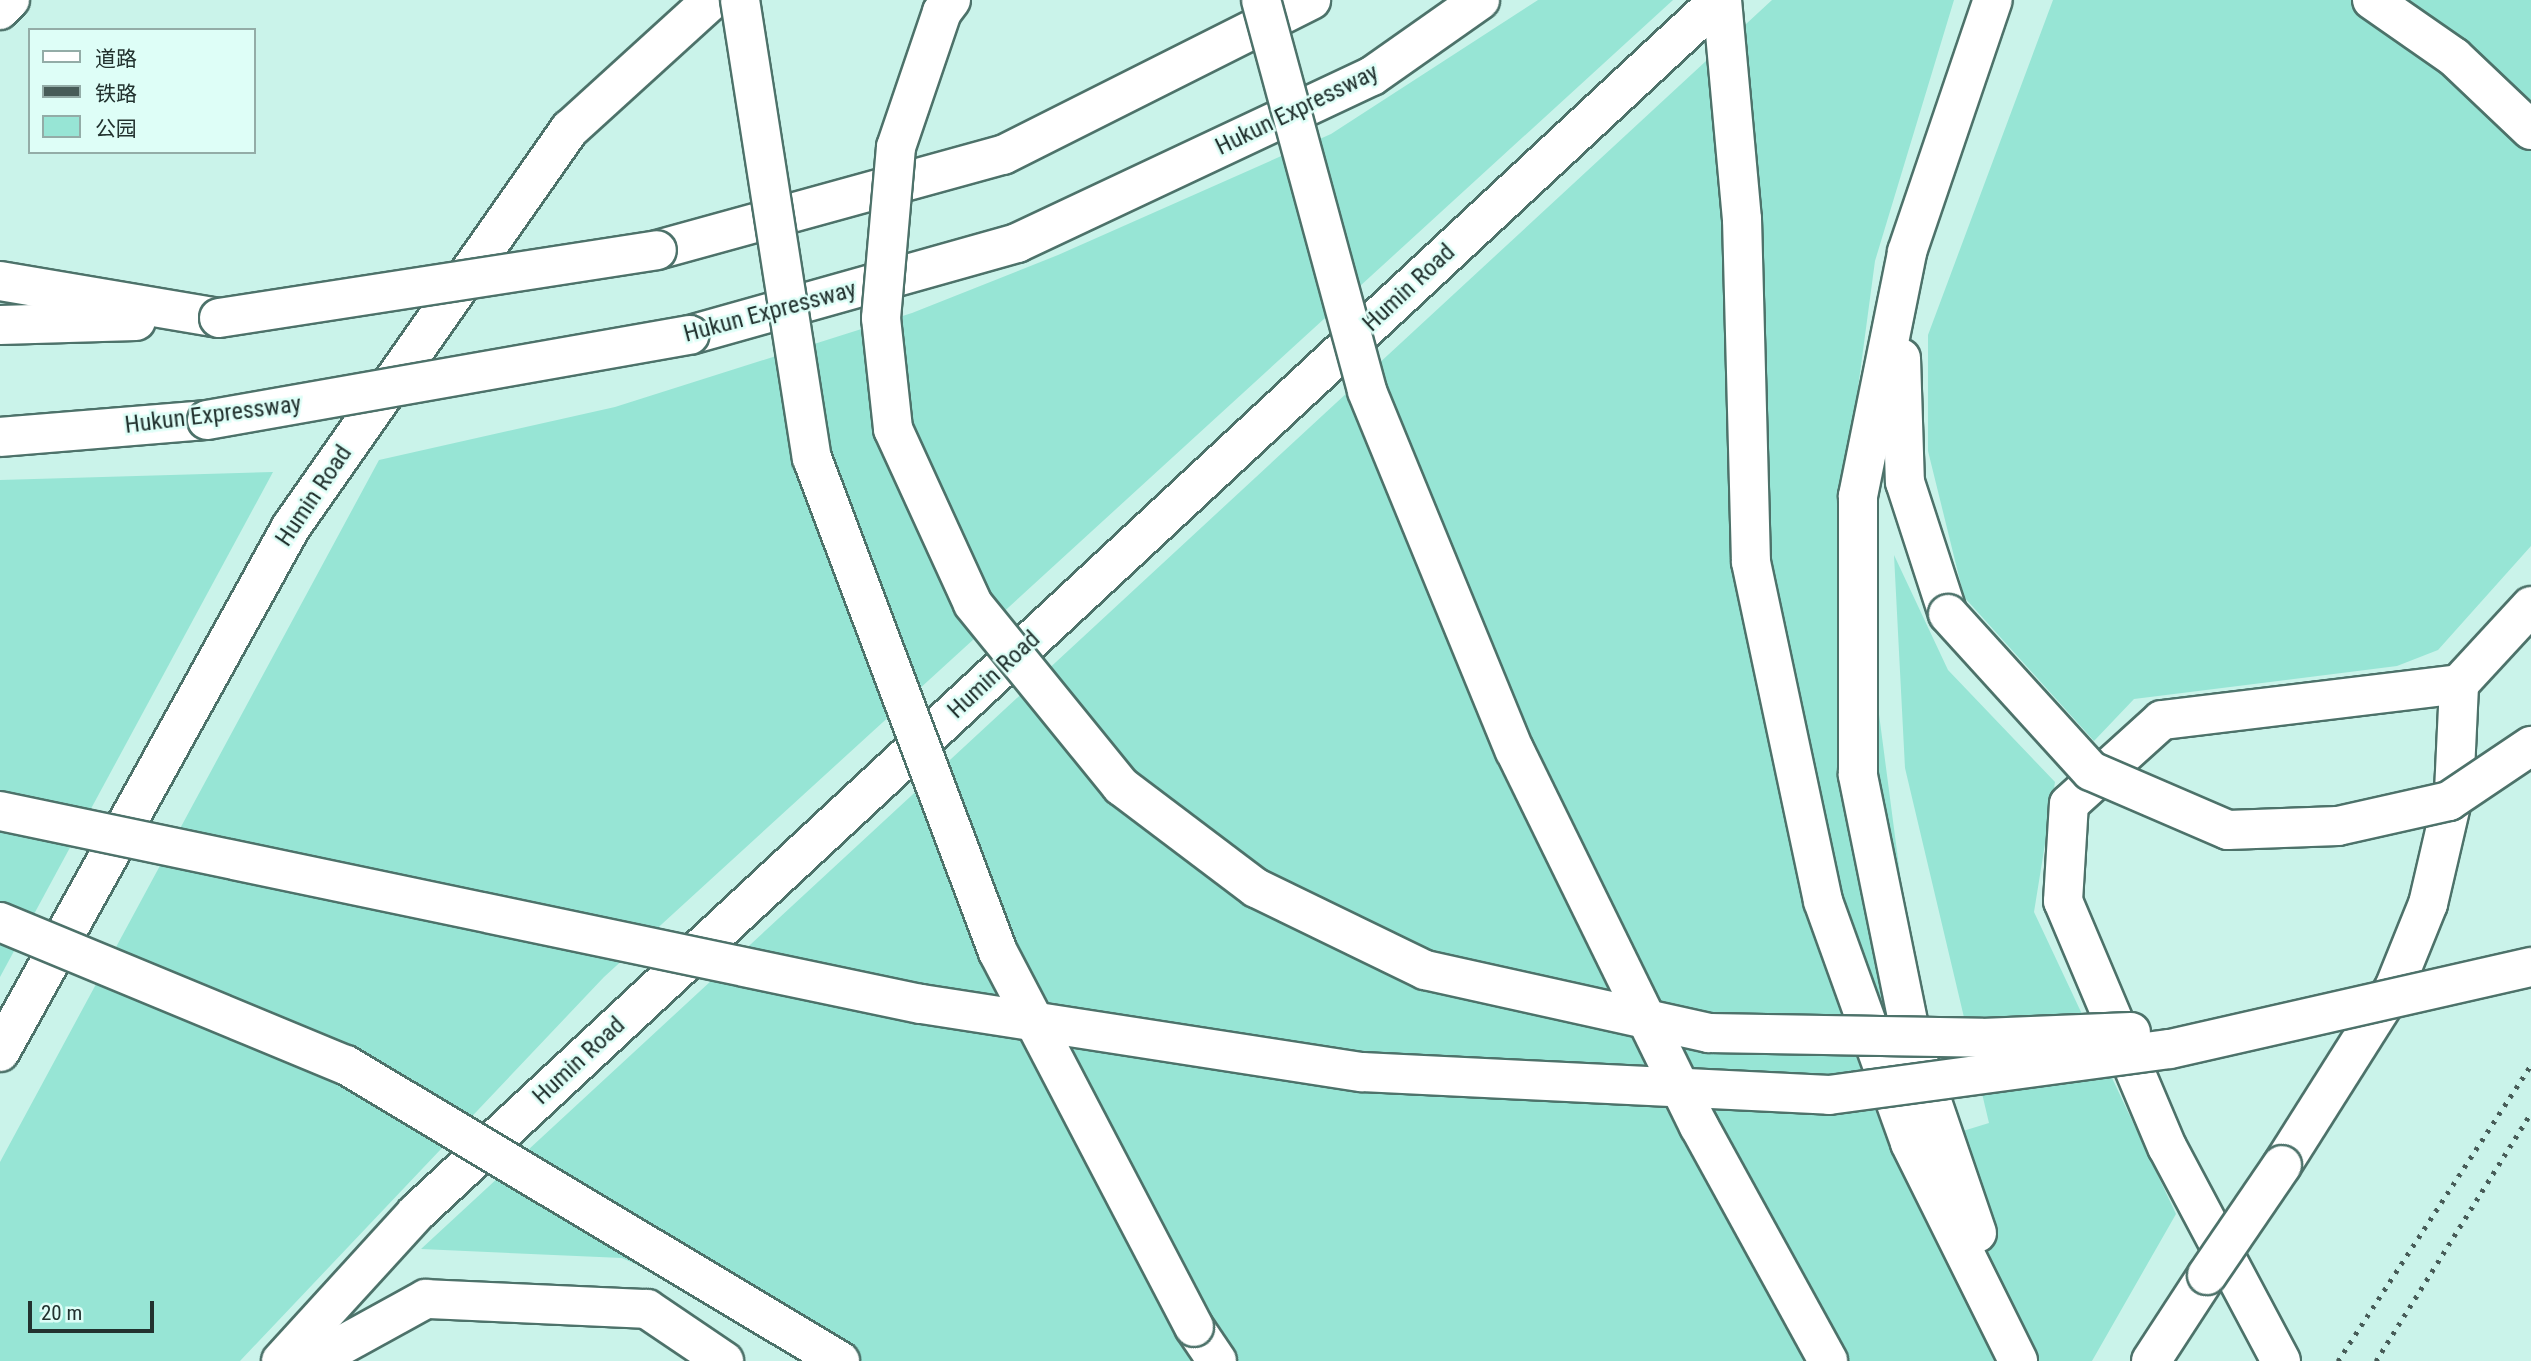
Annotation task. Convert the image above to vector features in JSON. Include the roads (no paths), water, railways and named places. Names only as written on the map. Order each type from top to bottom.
[{"type":"main road","points":[[0,10],[10,0]]},
{"type":"main road","name":"Humin Road","points":[[0,1052],[291,527],[570,129],[712,0]]},
{"type":"main road","points":[[740,0],[812,458],[998,952],[1194,1327],[1217,1361]]},
{"type":"main road","points":[[951,0],[942,12],[896,147],[881,318],[893,429],[973,604],[1121,786],[1256,888],[1425,970],[1709,1033],[1982,1038],[2270,1027]]},
{"type":"main road","points":[[1261,0],[1367,391],[1515,751],[1699,1126],[1828,1361]]},
{"type":"main road","points":[[0,325],[219,318],[657,250],[1003,155],[1311,0]]},
{"type":"main road","name":"Hukun Expressway","points":[[0,437],[207,420],[690,335],[1017,243],[1373,76],[1480,0]]},
{"type":"main road","points":[[1720,0],[1741,219],[1751,562],[1820,887],[1910,1143],[2019,1361]]},
{"type":"main road","name":"Humin Road","points":[[281,1361],[416,1213],[1720,0]]},
{"type":"main road","points":[[1993,0],[1907,252],[1858,496],[1858,775],[1913,1046],[2019,1361]]},
{"type":"main road","points":[[2372,0],[2454,57],[2531,130]]},
{"type":"main road","points":[[1976,46],[1901,349],[1905,481],[1948,614],[2091,771],[2228,830],[2338,826],[2449,801],[2531,746]]},
{"type":"main road","points":[[0,281],[219,318]]},
{"type":"main road","points":[[2151,1361],[2282,1165],[2394,988],[2428,904],[2454,792],[2459,684],[2531,606]]},
{"type":"main road","points":[[2281,1361],[2167,1147],[2063,901],[2069,804],[2162,720],[2459,684]]},
{"type":"main road","points":[[0,811],[920,1004],[1362,1072],[1829,1095],[2170,1049],[2531,967]]},
{"type":"main road","points":[[0,922],[346,1065],[840,1361]]},
{"type":"main road","points":[[313,1361],[426,1299],[646,1309],[724,1361]]},
{"type":"railway","points":[[2338,1361],[2531,1065]]},
{"type":"railway","points":[[2376,1361],[2531,1113]]}]
